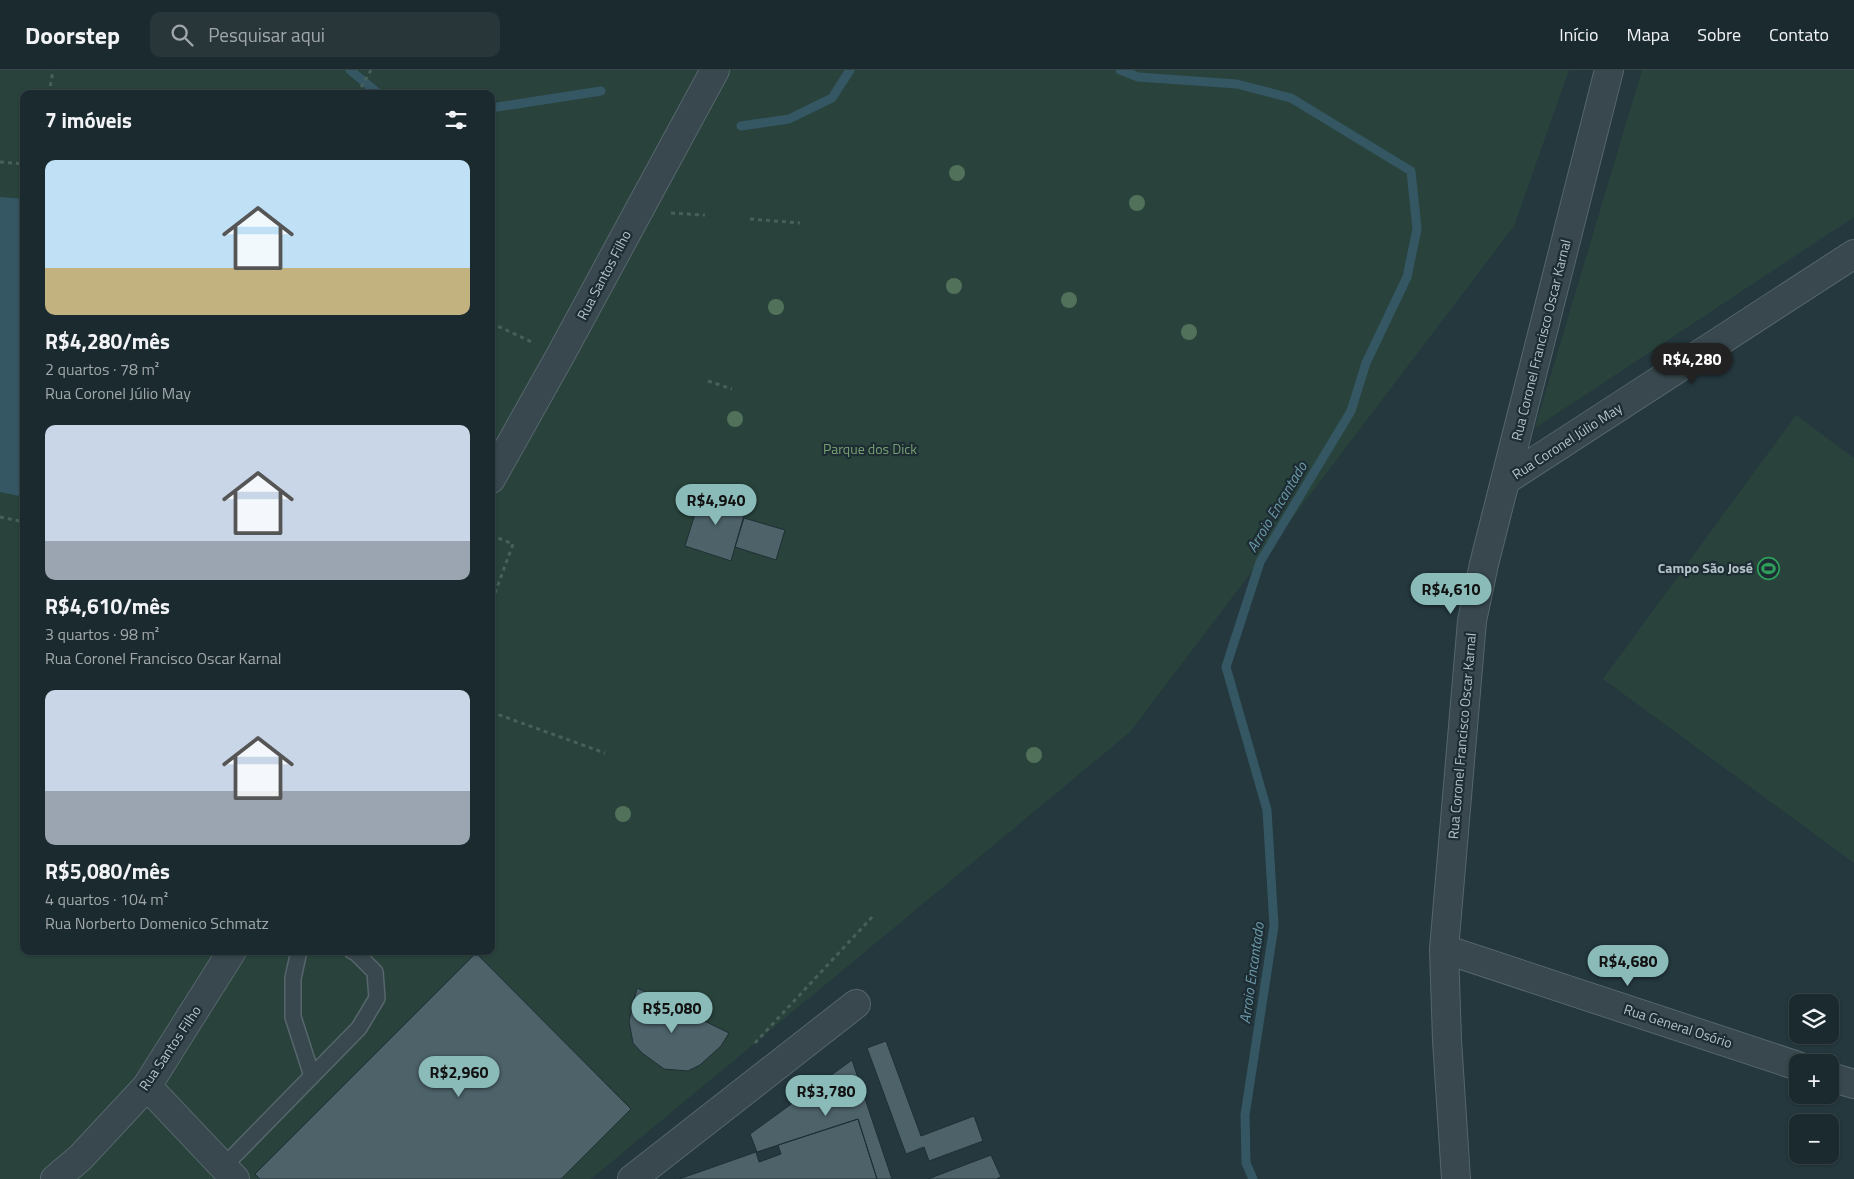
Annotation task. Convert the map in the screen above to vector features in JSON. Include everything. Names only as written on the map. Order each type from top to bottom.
[{"type":"street","name":"Rua Santos Filho","points":[[495,472],[715,70]]},
{"type":"street","name":"Rua Coronel Francisco Oscar Karnal","points":[[1456,1179],[1446,1040],[1444,949],[1472,620],[1484,564],[1609,70]]},
{"type":"street","name":"Rua Coronel Júlio May","points":[[1506,480],[1854,254]]},
{"type":"street","name":"Rua General Osório","points":[[1444,949],[1789,1063]]},
{"type":"street","name":"Rua Santos Filho","points":[[55,1179],[80,1158],[147,1086],[229,955]]},
{"type":"street","points":[[632,1179],[856,1004]]},
{"type":"street","points":[[1839,1079],[1854,1084]]},
{"type":"street","points":[[147,1086],[229,1172]]},
{"type":"lane","points":[[298,955],[292,978],[293,1017],[312,1076]]},
{"type":"lane","points":[[229,1172],[312,1076],[359,1028],[377,998],[375,972],[358,955]]},
{"type":"path","points":[[50,90],[53,70]]},
{"type":"path","points":[[360,90],[371,70]]},
{"type":"path","points":[[0,162],[20,164]]},
{"type":"path","points":[[750,219],[800,223]]},
{"type":"path","points":[[495,325],[560,356]]},
{"type":"path","points":[[708,381],[732,389]]},
{"type":"path","points":[[0,517],[20,521]]},
{"type":"path","points":[[495,537],[512,544],[495,593]]},
{"type":"path","points":[[495,713],[605,753]]},
{"type":"green space","name":"Parque dos Dick","points":[[0,70],[1569,70],[1514,226],[1130,732],[591,1179],[0,1179]]},
{"type":"green space","points":[[1642,70],[1854,70],[1854,217],[1535,428]]},
{"type":"green space","name":"Campo São José","points":[[1796,415],[1854,458],[1854,863],[1603,679]]},
{"type":"water","points":[[0,197],[20,199],[20,496],[0,492]]},
{"type":"building","points":[[702,491],[747,505],[731,561],[685,546]]},
{"type":"building","points":[[744,518],[785,530],[776,560],[735,547]]},
{"type":"building","points":[[474,955],[478,955],[631,1109],[561,1179],[260,1179],[255,1174]]},
{"type":"building","points":[[637,988],[729,1033],[721,1046],[700,1065],[688,1071],[664,1069],[642,1053],[633,1043],[629,1021]]},
{"type":"building","points":[[886,1041],[921,1136],[974,1116],[983,1141],[929,1161],[924,1147],[906,1154],[867,1048]]},
{"type":"building","points":[[852,1060],[892,1179],[877,1179],[858,1119],[757,1152],[750,1134]]},
{"type":"building","points":[[858,1119],[877,1179],[679,1179],[756,1152],[759,1162],[781,1154],[778,1145]]},
{"type":"building","points":[[991,1155],[1001,1177],[996,1179],[928,1179]]},
{"type":"waterway","name":"Arroio Encantado","points":[[350,70],[374,90]]},
{"type":"waterway","name":"Arroio Encantado","points":[[741,126],[789,119],[832,98],[850,70]]},
{"type":"waterway","name":"Arroio Encantado","points":[[1120,70],[1138,77],[1237,84],[1291,98],[1411,171],[1417,229],[1407,277],[1366,363],[1351,411],[1260,562],[1226,667],[1267,810],[1274,926],[1245,1115],[1246,1163],[1253,1179]]},
{"type":"waterway","name":"Arroio Encantado","points":[[495,107],[601,91]]},
{"type":"place","name":"Campo São José","points":[[1769,568]]}]
